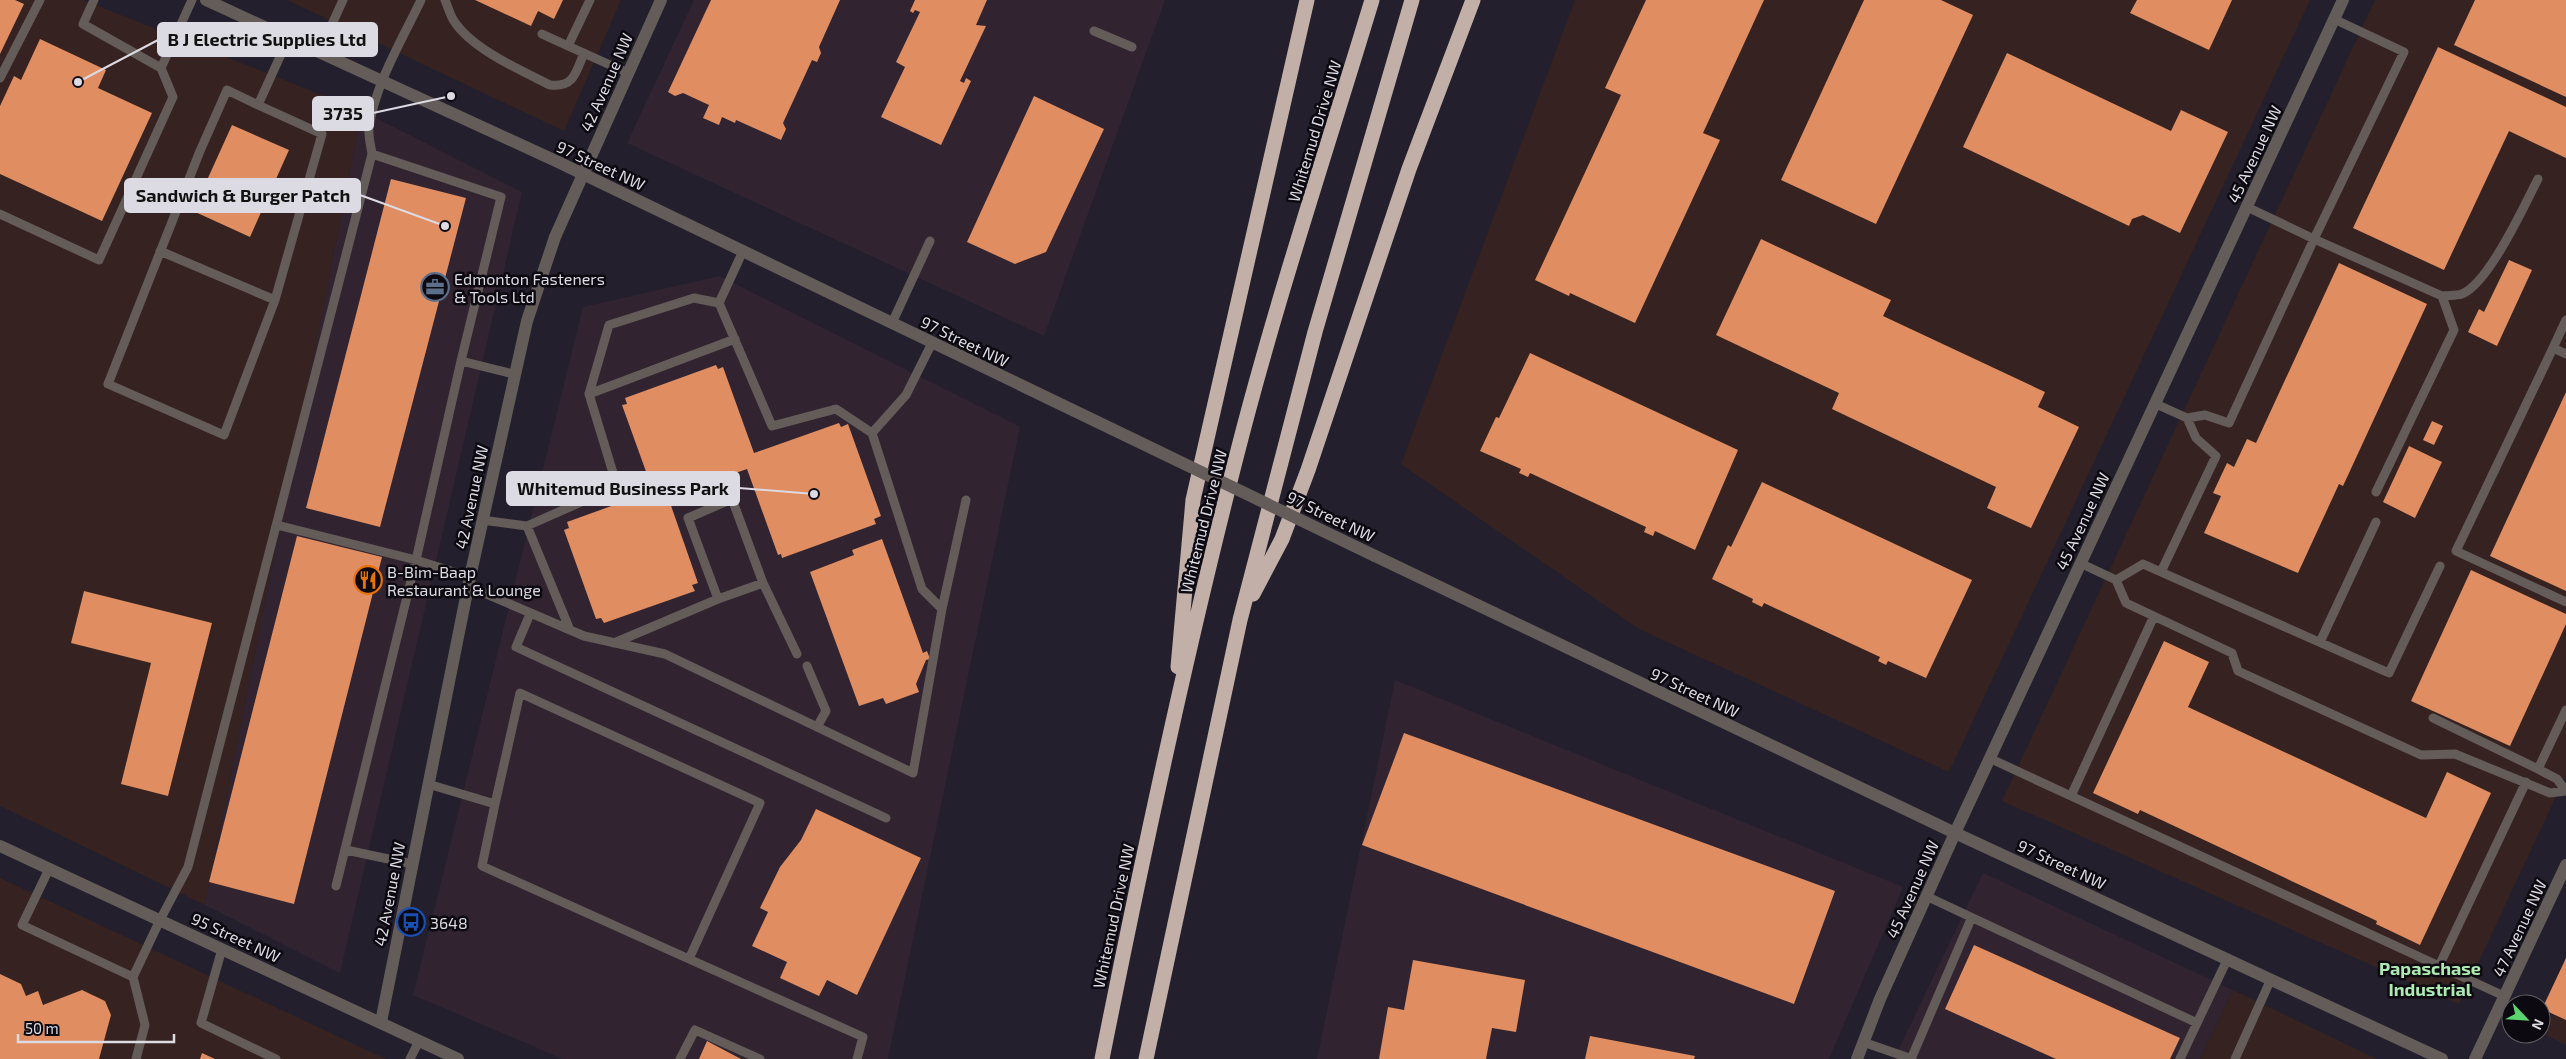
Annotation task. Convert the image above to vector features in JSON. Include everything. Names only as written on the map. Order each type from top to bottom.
[{"type":"highway","points":[[1172,723],[1193,500],[1307,0]]},
{"type":"highway","name":"Whitemud Drive NW","points":[[1102,1059],[1172,723],[1236,456],[1270,334],[1372,0]]},
{"type":"highway","points":[[1146,1059],[1240,620],[1318,322],[1412,0]]},
{"type":"highway","points":[[1240,620],[1282,539],[1308,470],[1409,169],[1473,0]]},
{"type":"street","name":"97 Street NW","points":[[206,0],[582,174],[1375,556],[1955,832],[2442,1059]]},
{"type":"street","name":"42 Avenue NW","points":[[381,1022],[482,520],[514,374],[536,289],[582,174],[661,0]]},
{"type":"street","name":"45 Avenue NW","points":[[1857,1059],[1955,832],[2343,0]]},
{"type":"street","name":"95 Street NW","points":[[0,846],[458,1059]]},
{"type":"street","name":"47 Avenue NW","points":[[2505,994],[2566,865]]},
{"type":"street","name":"47 Avenue NW","points":[[2475,1059],[2501,1003]]},
{"type":"lane","points":[[0,78],[40,0]]},
{"type":"lane","points":[[0,214],[99,260],[173,97],[161,68],[83,24],[94,0]]},
{"type":"lane","points":[[161,68],[192,0]]},
{"type":"lane","points":[[319,53],[343,0]]},
{"type":"lane","points":[[136,1059],[145,1025],[133,977],[188,867],[372,154],[368,129],[382,82],[420,0]]},
{"type":"lane","points":[[445,0],[453,20],[464,34],[482,47],[550,85],[561,86],[572,80],[584,53]]},
{"type":"lane","points":[[568,46],[590,0]]},
{"type":"lane","points":[[2156,404],[2186,418],[2206,415],[2229,423],[2314,239],[2404,52],[2334,19]]},
{"type":"lane","points":[[1094,31],[1132,47]]},
{"type":"lane","points":[[542,34],[628,73]]},
{"type":"lane","points":[[258,105],[288,39]]},
{"type":"lane","points":[[227,90],[322,134],[275,300],[224,435],[108,384],[160,251],[227,90]]},
{"type":"lane","points":[[336,886],[416,560],[461,361],[501,198],[372,154]]},
{"type":"lane","points":[[2247,207],[2442,296],[2462,294],[2477,283],[2493,262],[2538,179]]},
{"type":"lane","points":[[892,324],[930,241]]},
{"type":"lane","points":[[160,251],[275,300]]},
{"type":"lane","points":[[743,251],[719,302],[772,426],[836,409],[872,434],[922,588],[942,609]]},
{"type":"lane","points":[[2376,492],[2454,330],[2442,296]]},
{"type":"lane","points":[[482,520],[527,526],[617,486],[589,394],[609,325],[694,298],[719,302]]},
{"type":"lane","points":[[2566,320],[2456,551],[2566,602]]},
{"type":"lane","points":[[589,394],[735,339]]},
{"type":"lane","points":[[872,434],[906,395],[932,343]]},
{"type":"lane","points":[[2553,348],[2566,354]]},
{"type":"lane","points":[[461,361],[514,374]]},
{"type":"lane","points":[[2161,572],[2216,456],[2196,438],[2186,418]]},
{"type":"lane","points":[[718,599],[688,518],[732,499],[763,582],[797,654]]},
{"type":"lane","points":[[276,525],[416,560],[469,582],[530,614],[584,636],[665,654],[913,773],[942,609],[966,500]]},
{"type":"lane","points":[[2320,642],[2376,522]]},
{"type":"lane","points":[[527,526],[570,630]]},
{"type":"lane","points":[[2080,563],[2116,580],[2126,603],[2232,653],[2238,671],[2421,754],[2455,754],[2550,793],[2566,791],[2557,779],[2433,718]]},
{"type":"lane","points":[[2116,580],[2143,564],[2389,673],[2440,566]]},
{"type":"lane","points":[[614,643],[763,582]]},
{"type":"lane","points":[[530,614],[516,647],[886,818]]},
{"type":"lane","points":[[2071,796],[2154,616]]},
{"type":"lane","points":[[807,666],[826,710],[817,727]]},
{"type":"lane","points":[[689,959],[760,803],[520,693],[482,866],[689,959],[863,1037],[857,1059]]},
{"type":"lane","points":[[2538,769],[2566,710]]},
{"type":"lane","points":[[1989,758],[2501,995]]},
{"type":"lane","points":[[2439,966],[2526,782]]},
{"type":"lane","points":[[428,784],[495,804]]},
{"type":"lane","points":[[346,850],[412,864]]},
{"type":"lane","points":[[49,869],[22,925],[133,977]]},
{"type":"lane","points":[[1926,896],[1971,919],[2197,1023]]},
{"type":"lane","points":[[1863,1042],[1911,1059],[1971,919]]},
{"type":"lane","points":[[222,949],[201,1023],[276,1059]]},
{"type":"lane","points":[[2180,1059],[2228,958]]},
{"type":"lane","points":[[2238,1058],[2271,979]]},
{"type":"lane","points":[[680,1059],[694,1030],[760,1059]]},
{"type":"lane","points":[[410,1059],[419,1041]]},
{"type":"shaded area","points":[[0,0],[83,0],[362,111],[205,905],[0,806]]},
{"type":"shaded area","points":[[287,0],[621,0],[564,131]]},
{"type":"shaded area","points":[[694,0],[1165,0],[1044,336],[627,143]]},
{"type":"shaded area","points":[[1575,0],[2310,0],[1949,772],[1639,629],[1401,464]]},
{"type":"shaded area","points":[[2375,0],[2566,0],[2566,775],[2459,1004],[2002,801]]},
{"type":"shaded area","points":[[362,111],[522,192],[340,973],[205,905]]},
{"type":"shaded area","points":[[720,276],[1020,427],[888,1059],[563,1059],[413,995],[583,307]]},
{"type":"shaded area","points":[[1395,680],[1903,887],[1829,1059],[1317,1059]]},
{"type":"shaded area","points":[[1983,873],[2233,990],[2200,1059],[1894,1059]]},
{"type":"shaded area","points":[[0,878],[386,1059],[0,1059]]},
{"type":"shaded area","points":[[2566,985],[2566,1045],[2551,1038],[2551,1018]]},
{"type":"shaded area","points":[[2233,990],[2377,1059],[2200,1059]]},
{"type":"building","points":[[0,0],[15,0],[24,4],[0,54]]},
{"type":"building","points":[[475,0],[563,0],[554,19],[538,11],[531,26]]},
{"type":"building","points":[[711,0],[840,0],[819,47],[821,53],[817,62],[812,60],[783,123],[786,129],[781,140],[736,120],[735,123],[722,117],[719,125],[703,118],[709,105],[683,93],[675,96],[668,92]]},
{"type":"building","points":[[915,0],[987,0],[976,25],[986,26],[960,81],[964,83],[966,78],[971,81],[941,145],[881,117],[905,67],[896,62],[920,12],[915,10],[913,13],[910,11]]},
{"type":"building","points":[[1646,0],[1764,0],[1703,133],[1720,140],[1635,323],[1570,293],[1569,296],[1535,280],[1621,95],[1605,88]]},
{"type":"building","points":[[1864,0],[1941,0],[1973,15],[1876,224],[1781,180]]},
{"type":"building","points":[[2137,0],[2232,0],[2209,50],[2130,13]]},
{"type":"building","points":[[2475,0],[2566,0],[2566,97],[2454,45]]},
{"type":"building","points":[[40,39],[106,70],[98,88],[152,113],[102,221],[0,174],[0,106],[14,76],[21,80]]},
{"type":"building","points":[[2438,47],[2566,107],[2566,158],[2509,131],[2444,270],[2353,228]]},
{"type":"building","points":[[2007,53],[2171,131],[2181,110],[2228,132],[2180,233],[2143,215],[2132,219],[2129,226],[1963,147]]},
{"type":"building","points":[[1034,96],[1104,129],[1046,252],[1015,264],[967,242]]},
{"type":"building","points":[[232,125],[289,150],[250,237],[193,211]]},
{"type":"building","points":[[391,179],[466,198],[380,527],[306,508]]},
{"type":"building","points":[[1761,239],[1891,300],[1883,316],[2045,392],[2038,407],[2079,427],[2031,528],[1987,508],[1996,487],[1832,409],[1839,393],[1716,335]]},
{"type":"building","points":[[2509,260],[2532,270],[2497,346],[2468,332],[2479,309],[2484,312]]},
{"type":"building","points":[[2339,263],[2427,304],[2343,486],[2339,484],[2298,573],[2204,533],[2221,496],[2213,493],[2227,463],[2234,467],[2247,439],[2256,443]]},
{"type":"building","points":[[1530,353],[1738,450],[1695,550],[1655,531],[1653,536],[1644,532],[1646,527],[1530,473],[1528,477],[1519,473],[1521,469],[1480,451],[1496,417],[1499,418]]},
{"type":"building","points":[[716,365],[718,369],[723,367],[754,453],[839,423],[841,427],[848,424],[881,516],[874,519],[876,524],[782,558],[781,554],[778,555],[747,469],[668,497],[698,583],[692,585],[695,591],[604,623],[601,618],[596,619],[564,530],[569,528],[567,522],[653,491],[622,405],[627,404],[625,398]]},
{"type":"building","points":[[2566,392],[2566,591],[2490,556]]},
{"type":"building","points":[[2432,421],[2443,426],[2434,445],[2423,440]]},
{"type":"building","points":[[2409,446],[2442,462],[2415,518],[2383,502]]},
{"type":"building","points":[[1762,482],[1972,580],[1926,678],[1888,661],[1886,665],[1878,661],[1880,657],[1764,603],[1762,607],[1752,602],[1753,599],[1712,579],[1728,545],[1731,547]]},
{"type":"building","points":[[297,536],[382,557],[294,904],[209,882]]},
{"type":"building","points":[[882,539],[923,653],[927,651],[930,659],[926,660],[916,684],[919,692],[886,704],[883,698],[859,706],[810,572],[854,555],[852,550]]},
{"type":"building","points":[[2471,570],[2566,614],[2566,624],[2510,746],[2411,701]]},
{"type":"building","points":[[84,591],[212,623],[168,796],[121,784],[151,663],[71,643]]},
{"type":"building","points":[[2164,641],[2209,662],[2188,707],[2426,818],[2447,772],[2491,793],[2420,945],[2376,924],[2377,921],[2140,810],[2138,814],[2093,793]]},
{"type":"building","points":[[1404,733],[1835,891],[1794,1004],[1362,845]]},
{"type":"building","points":[[816,809],[921,858],[857,995],[827,980],[819,996],[780,978],[787,962],[752,946],[768,912],[760,908],[780,867],[801,840]]},
{"type":"building","points":[[1974,945],[2180,1038],[2170,1059],[2056,1059],[1945,1009]]},
{"type":"building","points":[[2566,958],[2566,1020],[2551,1013],[2551,994],[2549,994]]},
{"type":"building","points":[[1413,960],[1525,980],[1516,1032],[1492,1028],[1486,1059],[1379,1059],[1388,1007],[1404,1010]]},
{"type":"building","points":[[0,974],[21,984],[26,996],[38,991],[43,1005],[82,990],[105,1001],[111,1015],[99,1059],[0,1059]]},
{"type":"building","points":[[1590,1036],[1695,1056],[1694,1059],[1585,1059]]},
{"type":"building","points":[[707,1041],[741,1059],[699,1059]]},
{"type":"building","points":[[202,1053],[215,1059],[200,1059]]},
{"type":"place","name":"B J Electric Supplies Ltd","points":[[78,82]]},
{"type":"place","name":"3735","points":[[451,96]]},
{"type":"place","name":"Sandwich & Burger Patch","points":[[445,226]]},
{"type":"place","name":"Edmonton Fasteners & Tools Ltd","points":[[435,287]]},
{"type":"place","name":"Whitemud Business Park","points":[[814,494]]},
{"type":"place","name":"B-Bim-Baap Restaurant & Lounge","points":[[368,580]]},
{"type":"place","name":"3648","points":[[411,922]]},
{"type":"district","name":"Papaschase Industrial","points":[[2430,978]]}]
